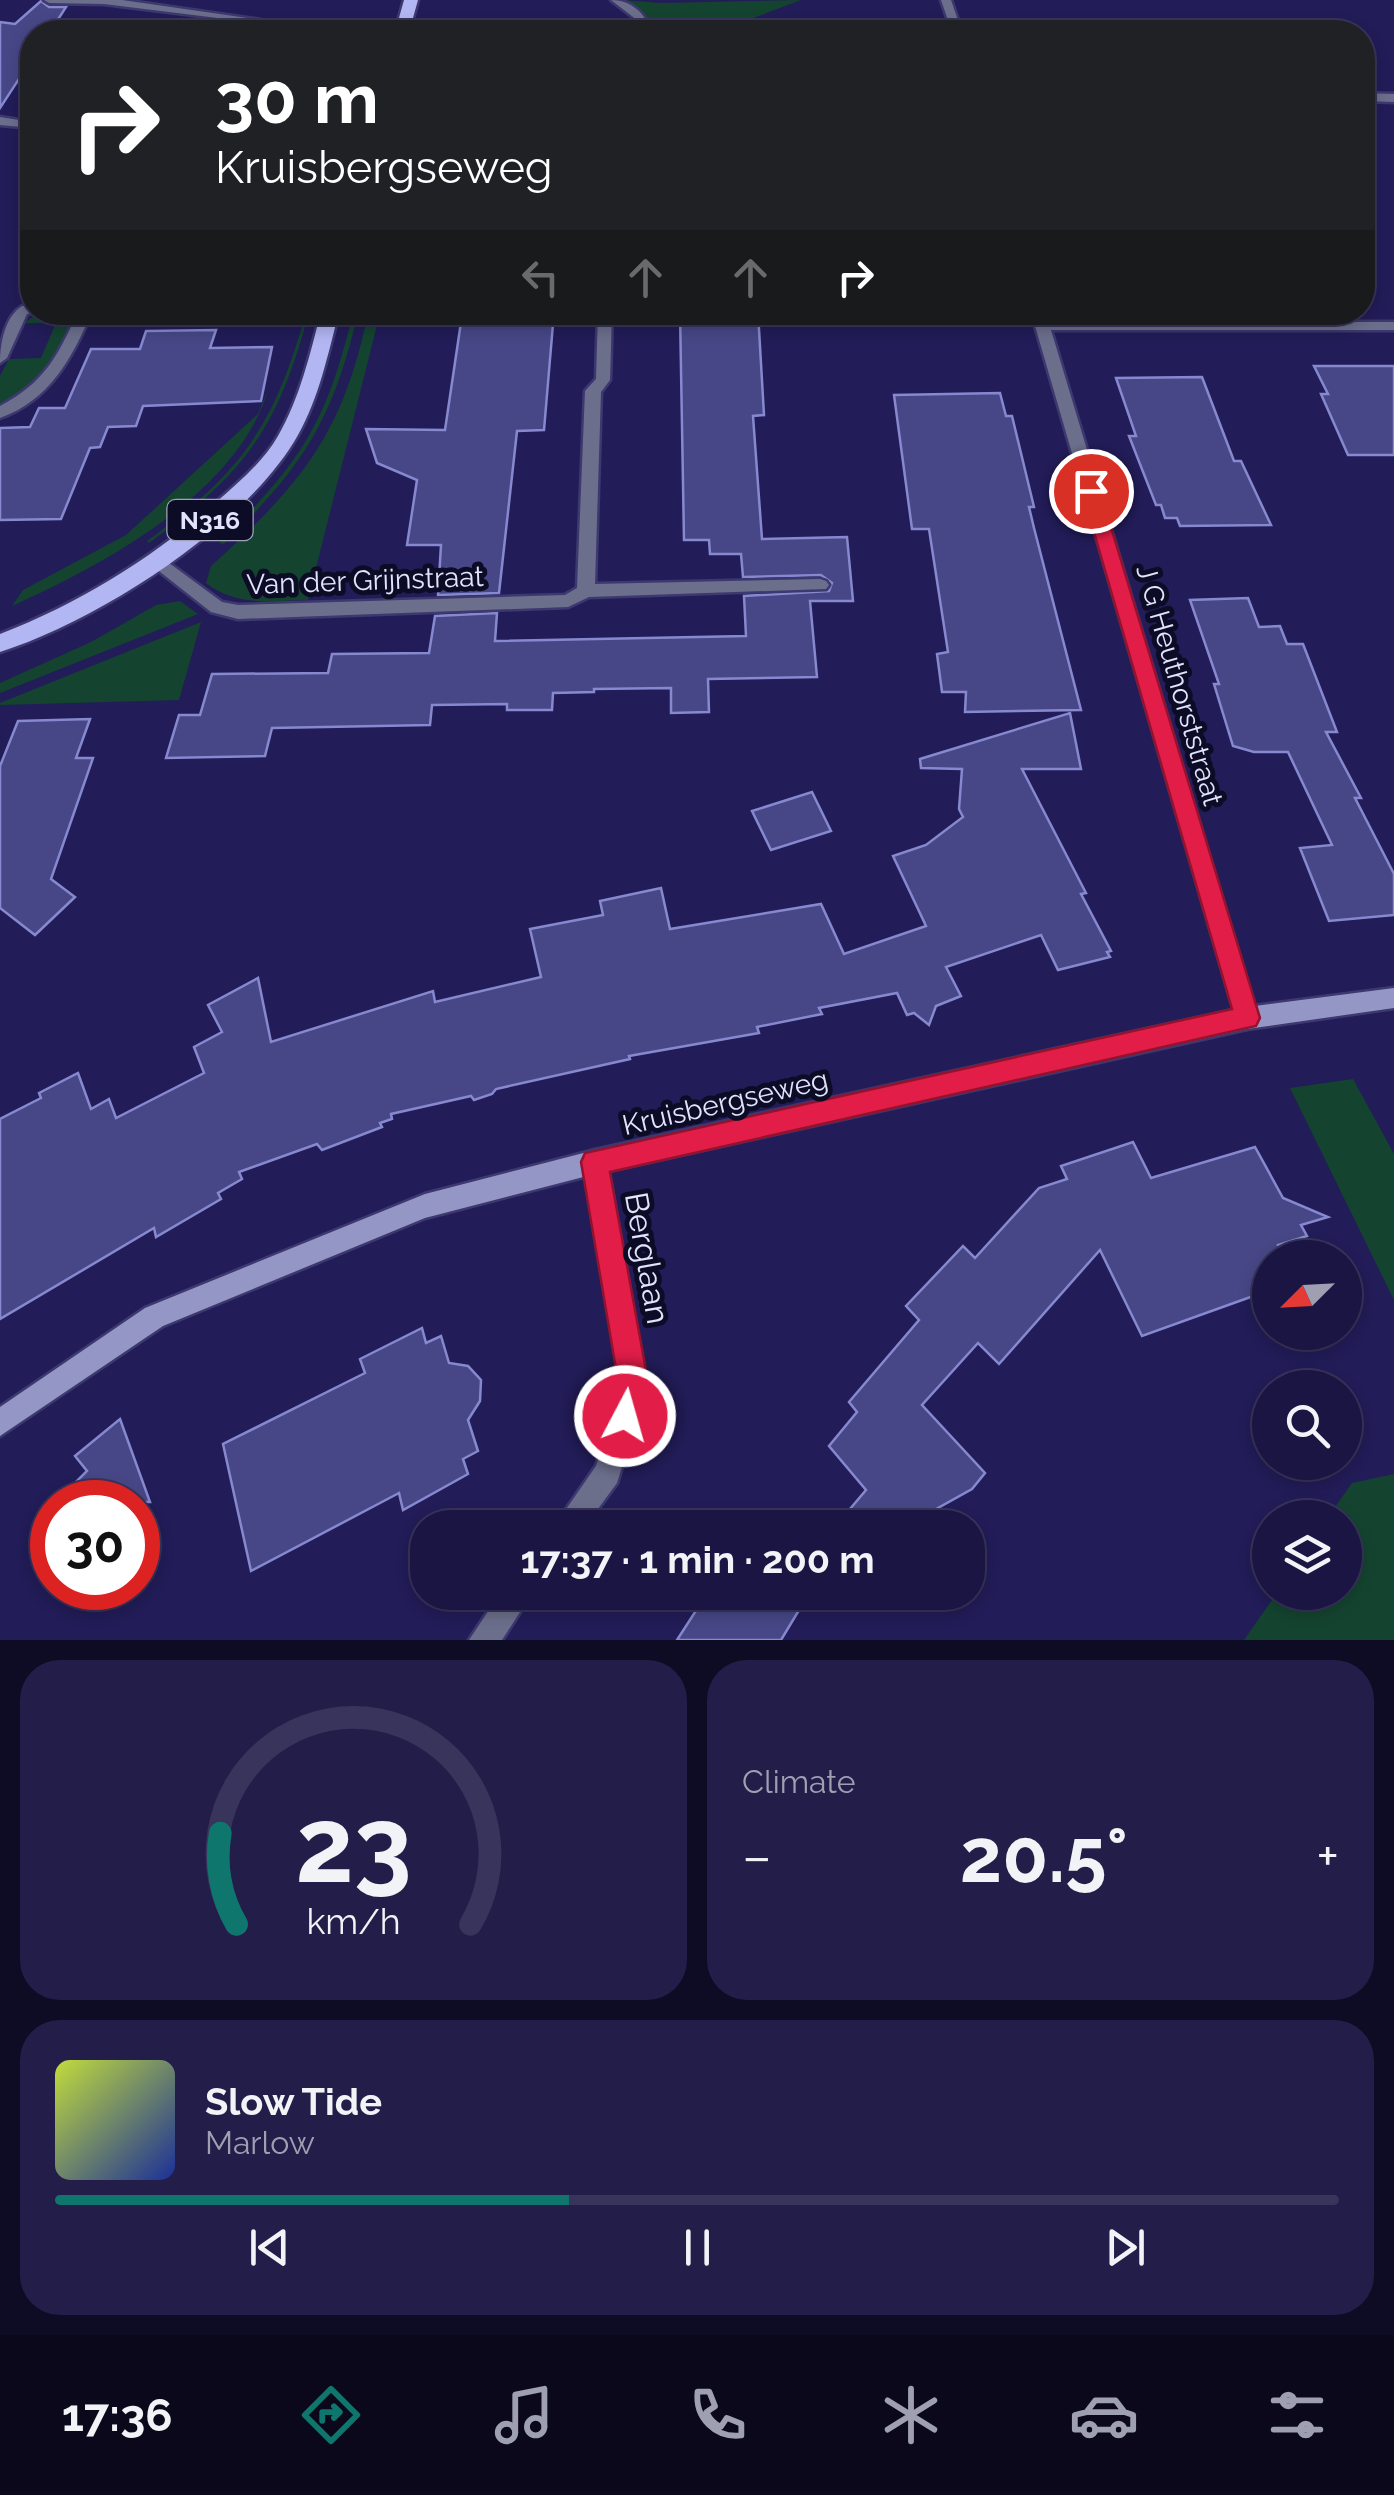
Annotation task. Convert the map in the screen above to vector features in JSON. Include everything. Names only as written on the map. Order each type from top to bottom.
[{"type":"main road","name":"N316","points":[[0,643],[92,603],[158,564],[244,489],[280,450],[300,410],[326,325]]},
{"type":"street","points":[[49,0],[258,15],[256,20]]},
{"type":"street","points":[[616,0],[642,20]]},
{"type":"street","points":[[0,358],[20,322]]},
{"type":"street","points":[[0,413],[30,397],[58,372],[79,325]]},
{"type":"street","points":[[586,591],[593,391],[603,380],[605,325]]},
{"type":"street","name":"J G Heuthorststraat","points":[[1042,325],[1247,1018]]},
{"type":"street","points":[[1343,325],[1394,326]]},
{"type":"street","name":"Van der Grijnstraat","points":[[158,564],[217,607],[238,612],[568,601],[586,591],[820,585]]},
{"type":"street","name":"Kruisbergseweg","points":[[0,1423],[154,1317],[424,1206],[595,1162],[1247,1018],[1394,998]]},
{"type":"street","name":"Berglaan","points":[[580,1510],[607,1472],[634,1387],[595,1162]]},
{"type":"street","points":[[484,1640],[506,1610]]},
{"type":"green space","points":[[623,0],[801,0],[742,20],[645,20],[638,8]]},
{"type":"green space","points":[[55,325],[68,325],[42,373],[25,391],[0,407],[0,376],[9,359],[41,358]]},
{"type":"green space","points":[[305,325],[284,388],[254,444],[211,493],[149,543],[208,492],[250,443],[267,416]]},
{"type":"green space","points":[[350,325],[355,325],[337,385],[311,440],[275,490],[224,544],[219,543],[271,489],[307,440]]},
{"type":"green space","points":[[365,325],[377,325],[308,600],[255,601],[218,591],[206,583],[211,566],[270,509],[314,454],[346,392]]},
{"type":"green space","points":[[258,414],[229,460],[164,521],[87,569],[12,606],[23,590],[126,535]]},
{"type":"green space","points":[[180,601],[198,614],[0,693],[0,683],[91,642],[156,605]]},
{"type":"green space","points":[[201,622],[179,700],[0,705],[0,703]]},
{"type":"green space","points":[[1353,1079],[1394,1154],[1394,1300],[1290,1088]]},
{"type":"green space","points":[[1394,1474],[1394,1640],[1244,1640],[1265,1610],[1362,1610],[1362,1500],[1340,1500],[1352,1483]]},
{"type":"building","points":[[41,1],[49,7],[66,7],[58,20],[20,20],[20,77],[0,108],[0,22],[15,24]]},
{"type":"building","points":[[461,325],[553,325],[544,430],[517,431],[499,593],[438,595],[441,545],[407,545],[417,480],[377,463],[366,429],[445,430]]},
{"type":"building","points":[[680,325],[759,325],[764,415],[753,416],[762,539],[847,537],[853,601],[810,601],[817,677],[708,679],[709,712],[671,713],[671,688],[594,689],[553,693],[552,710],[507,710],[507,704],[432,705],[430,725],[272,728],[265,756],[166,758],[179,715],[200,715],[212,674],[328,673],[332,654],[429,653],[435,616],[497,613],[495,641],[746,636],[744,596],[829,591],[832,583],[821,575],[743,577],[741,554],[710,554],[709,540],[684,540]]},
{"type":"building","points":[[216,330],[210,348],[272,347],[261,401],[143,406],[136,426],[108,427],[100,447],[90,448],[61,519],[0,520],[0,428],[30,427],[39,408],[65,408],[91,349],[140,349],[146,331]]},
{"type":"building","points":[[1314,366],[1394,366],[1394,455],[1348,455],[1321,394],[1328,394]]},
{"type":"building","points":[[1202,377],[1234,461],[1241,461],[1271,525],[1180,526],[1177,518],[1165,518],[1161,505],[1156,505],[1129,436],[1136,436],[1116,378]]},
{"type":"building","points":[[1000,393],[1006,416],[1012,416],[1034,507],[1029,507],[1081,710],[965,712],[966,692],[942,692],[937,654],[948,652],[929,529],[912,529],[894,395]]},
{"type":"building","points":[[1248,598],[1259,627],[1280,626],[1287,644],[1303,644],[1337,732],[1326,732],[1361,798],[1355,798],[1394,874],[1394,915],[1329,921],[1300,848],[1332,845],[1288,752],[1254,752],[1233,746],[1214,684],[1219,684],[1190,600]]},
{"type":"building","points":[[1070,713],[1081,769],[1022,769],[1086,893],[1081,894],[1111,951],[1107,952],[1110,957],[1058,970],[1041,935],[946,967],[961,996],[936,1006],[929,1025],[914,1013],[907,1015],[897,993],[819,1008],[822,1014],[757,1027],[759,1033],[629,1056],[630,1059],[496,1089],[474,1100],[471,1096],[391,1114],[392,1119],[380,1123],[382,1127],[322,1150],[317,1144],[239,1172],[242,1179],[218,1193],[221,1199],[156,1237],[154,1228],[0,1319],[0,1119],[41,1098],[39,1093],[78,1073],[91,1109],[109,1099],[116,1118],[204,1073],[194,1047],[222,1032],[208,1005],[258,978],[271,1042],[433,991],[435,1002],[541,977],[530,929],[603,915],[600,901],[661,888],[670,929],[821,904],[844,954],[926,926],[893,856],[926,845],[963,817],[959,809],[962,769],[921,768],[920,759]]},
{"type":"building","points":[[90,719],[76,758],[93,758],[51,879],[75,897],[35,935],[0,908],[0,766],[18,721]]},
{"type":"building","points":[[812,792],[831,831],[771,850],[752,811]]},
{"type":"building","points":[[1133,1142],[1151,1178],[1255,1147],[1283,1198],[1328,1217],[1301,1225],[1307,1236],[1294,1240],[1252,1240],[1252,1296],[1142,1336],[1100,1250],[999,1364],[978,1343],[922,1405],[985,1473],[972,1489],[934,1510],[851,1510],[866,1490],[829,1446],[857,1412],[849,1402],[919,1320],[906,1306],[963,1246],[975,1258],[1039,1188],[1067,1179],[1061,1166]]},
{"type":"building","points":[[422,1328],[426,1343],[441,1336],[449,1363],[468,1366],[481,1380],[480,1401],[468,1420],[478,1451],[463,1459],[468,1474],[403,1510],[399,1493],[251,1571],[223,1444],[365,1373],[360,1359]]},
{"type":"building","points":[[120,1419],[142,1480],[78,1480],[87,1471],[75,1456]]},
{"type":"building","points":[[696,1610],[799,1610],[781,1640],[677,1640]]},
{"type":"route","points":[[625,1416],[634,1387],[595,1162],[1247,1018],[1091,491]]}]
